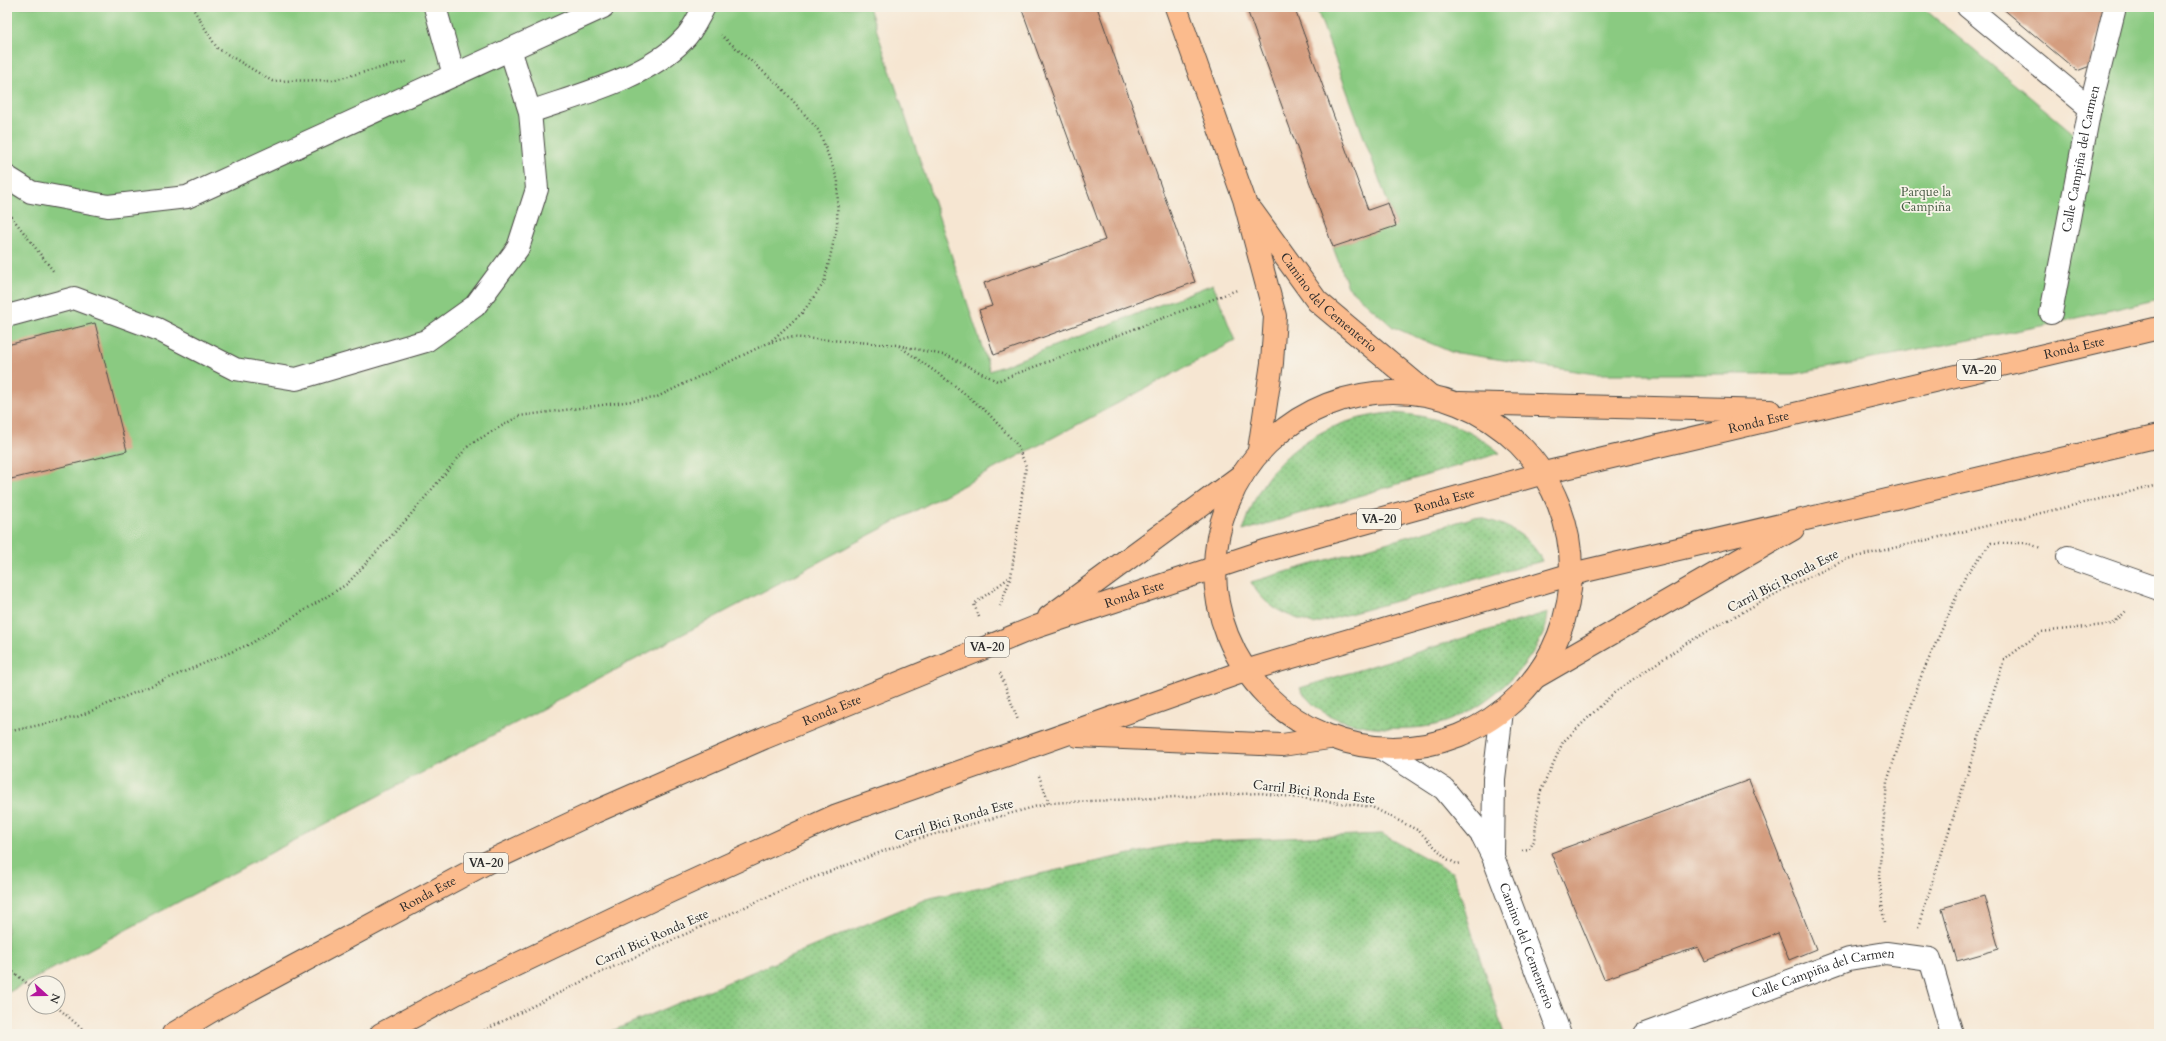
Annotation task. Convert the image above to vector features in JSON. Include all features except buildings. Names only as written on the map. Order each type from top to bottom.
[{"type":"main road","name":"Camino del Cementerio","points":[[1176,7],[1244,199],[1275,316],[1272,363],[1259,450]]},
{"type":"main road","name":"Camino del Cementerio","points":[[1244,199],[1317,301],[1428,394]]},
{"type":"main road","name":"Ronda Este","points":[[173,1034],[218,1007],[497,857],[595,812],[764,738],[1036,627],[1268,550],[1544,473],[2159,328]]},
{"type":"main road","points":[[1536,677],[1562,628],[1572,574],[1565,522],[1544,473],[1507,431],[1459,403],[1428,394],[1379,391],[1331,402],[1287,425],[1259,450],[1243,474],[1224,511],[1214,569],[1222,622],[1245,671],[1282,710],[1329,738],[1356,745],[1382,749],[1414,748],[1446,741],[1476,728],[1502,711],[1536,677],[1810,519]]},
{"type":"main road","points":[[1459,403],[1529,403],[1800,412]]},
{"type":"main road","points":[[381,1034],[459,992],[660,896],[837,815],[1245,671],[1572,574],[2159,436]]},
{"type":"main road","points":[[1036,627],[1099,578],[1243,474]]},
{"type":"main road","points":[[1066,735],[1282,746],[1329,738]]},
{"type":"street","points":[[435,7],[454,75]]},
{"type":"street","points":[[7,178],[31,192],[108,206],[187,197],[603,7]]},
{"type":"street","points":[[1968,7],[2090,108]]},
{"type":"street","name":"Calle Campiña del Carmen","points":[[2051,312],[2090,108],[2115,7]]},
{"type":"street","points":[[530,112],[599,88],[646,68],[683,40],[702,12]]},
{"type":"street","points":[[7,316],[74,298],[157,329],[235,369],[296,379],[426,341],[475,306],[518,248],[537,189],[530,112],[510,49]]},
{"type":"street","points":[[2068,556],[2154,588]]},
{"type":"street","name":"Camino del Cementerio","points":[[1493,857],[1494,779],[1502,711]]},
{"type":"street","name":"Camino del Cementerio","points":[[1382,749],[1444,789],[1482,835],[1493,857],[1560,1034]]},
{"type":"street","name":"Calle Campiña del Carmen","points":[[1646,1034],[1849,959],[1886,953],[1930,959],[1952,1034]]},
{"type":"path","points":[[192,7],[217,48],[272,81],[333,80],[447,51]]},
{"type":"path","points":[[702,12],[781,87],[819,131],[838,181],[837,227],[824,283],[802,314],[770,342]]},
{"type":"path","points":[[7,211],[74,298]]},
{"type":"path","points":[[7,732],[77,717],[250,644],[263,636],[347,584],[407,519],[469,445],[519,416],[655,398],[770,342],[789,337],[897,345],[948,356],[997,381],[1242,289]]},
{"type":"path","points":[[897,345],[954,385],[988,413],[1017,445],[1026,466],[1011,577],[1000,606]]},
{"type":"path","name":"Carril Bici Ronda Este","points":[[1529,850],[1534,841],[1540,793],[1563,742],[1616,691],[1685,644],[1784,589],[1847,559],[2159,485]]},
{"type":"path","points":[[1886,953],[1879,875],[1887,782],[1920,679],[1966,575],[1991,542],[2026,543],[2068,556]]},
{"type":"path","points":[[1011,577],[974,604],[1049,803]]},
{"type":"path","points":[[1909,956],[2004,660],[2041,632],[2114,624],[2154,588]]},
{"type":"path","name":"Carril Bici Ronda Este","points":[[477,1034],[591,977],[789,887],[913,840],[1049,803],[1262,793],[1372,807],[1419,831],[1447,859],[1457,864]]},
{"type":"path","points":[[7,967],[26,982]]},
{"type":"path","points":[[66,1015],[88,1034]]},
{"type":"green space","points":[[7,7],[869,7],[990,371],[1213,284],[1235,341],[41,975],[26,975],[26,983],[7,993]]},
{"type":"green space","name":"Parque la Campiña","points":[[1316,7],[1922,7],[2084,142],[2117,7],[2159,7],[2159,299],[2051,324],[1795,374],[1595,374],[1451,352],[1393,327],[1348,287],[1333,247],[1396,225]]},
{"type":"green space","points":[[1391,413],[1421,416],[1449,424],[1475,436],[1500,453],[1243,531],[1256,497],[1267,479],[1280,463],[1295,449],[1312,437],[1331,428],[1370,416]]},
{"type":"green space","points":[[1475,517],[1495,522],[1514,531],[1530,543],[1542,561],[1313,624],[1285,614],[1277,609],[1263,598],[1251,582]]},
{"type":"green space","points":[[1548,612],[1542,636],[1535,649],[1516,674],[1493,695],[1480,704],[1444,723],[1422,727],[1398,728],[1376,727],[1346,722],[1320,710],[1306,697],[1300,688]]},
{"type":"green space","points":[[1382,834],[1453,873],[1504,1034],[605,1034],[926,899],[1185,842]]}]
